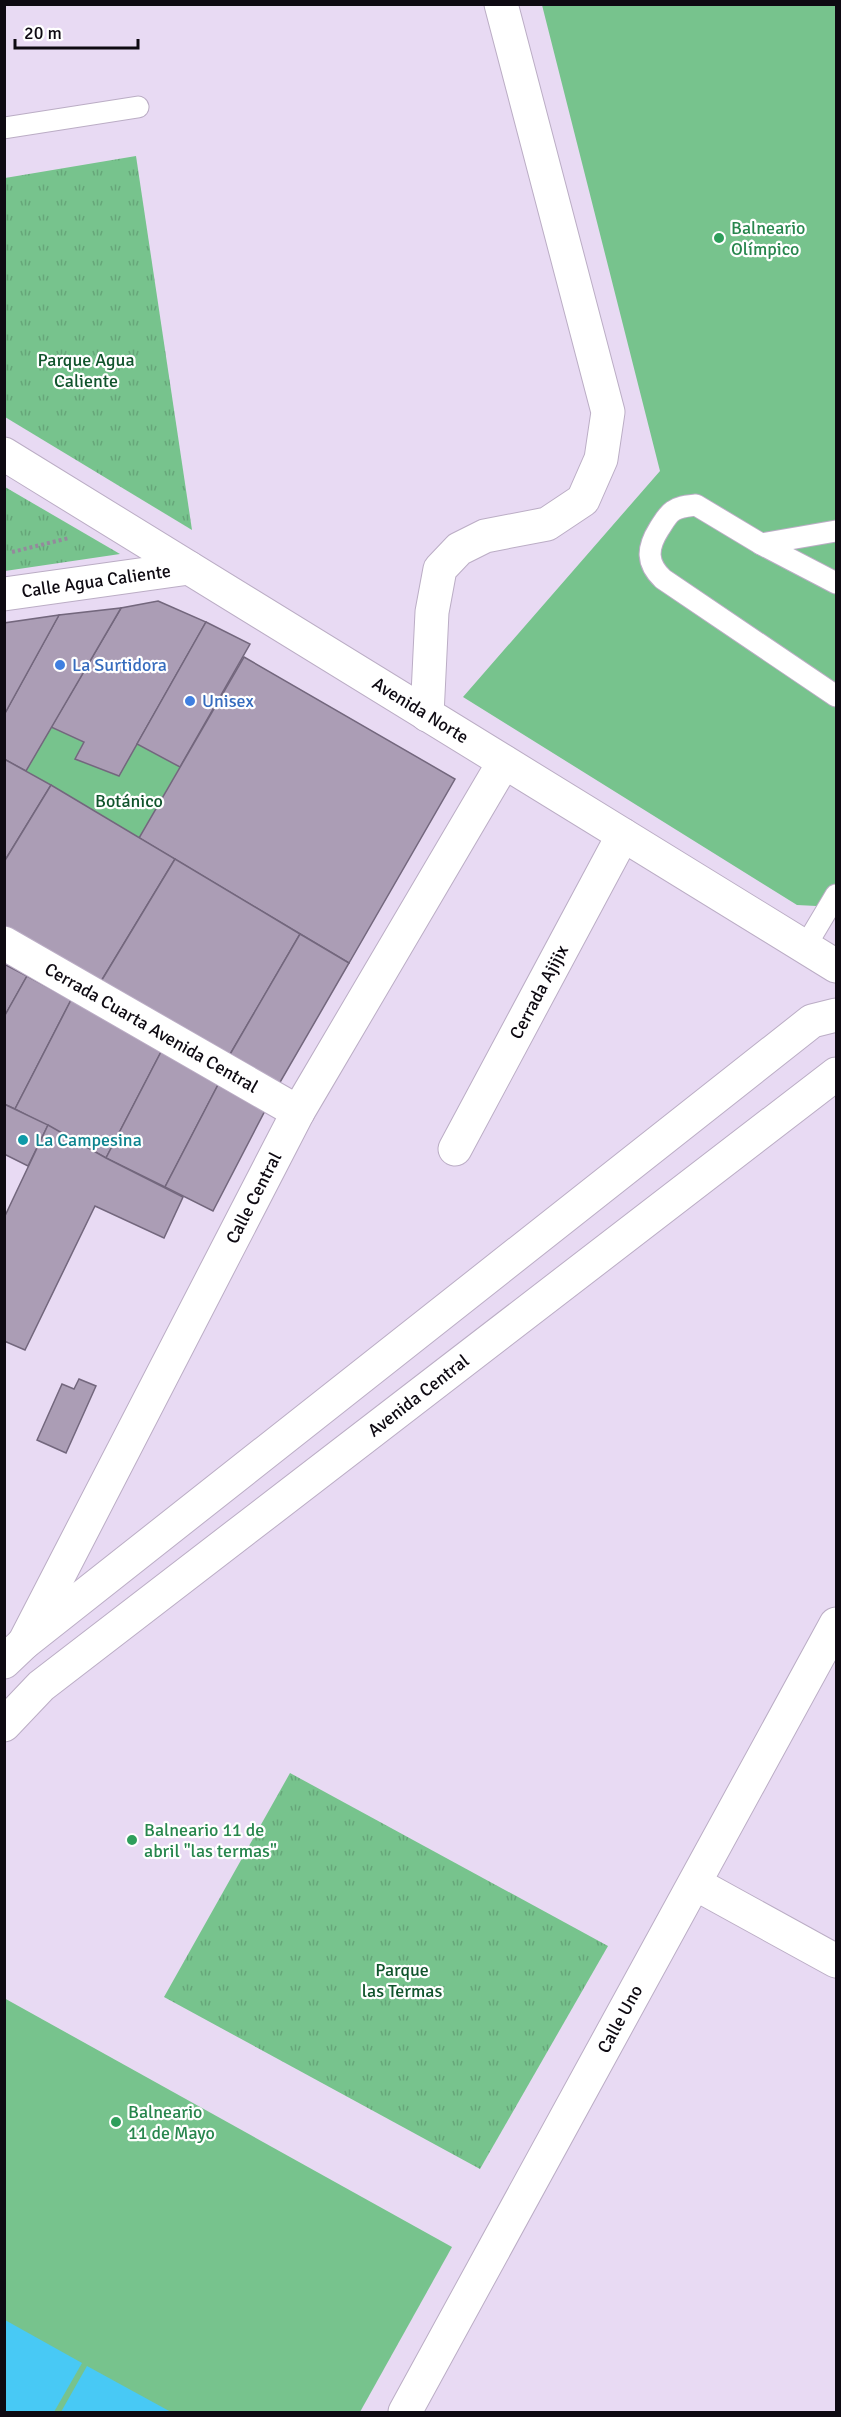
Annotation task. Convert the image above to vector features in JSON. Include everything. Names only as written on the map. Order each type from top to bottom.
[{"type":"street","points":[[427,715],[432,612],[441,570],[459,549],[485,536],[547,524],[583,500],[601,459],[608,412],[501,4]]},
{"type":"street","name":"Avenida Norte","points":[[4,454],[837,966]]},
{"type":"street","name":"Calle Agua Caliente","points":[[4,594],[189,568]]},
{"type":"street","name":"Calle Central","points":[[14,1653],[298,1112],[504,762]]},
{"type":"street","name":"Cerrada Ajijix","points":[[455,1149],[623,835]]},
{"type":"street","name":"Cerrada Cuarta Avenida Central","points":[[4,943],[298,1112]]},
{"type":"street","points":[[14,1653],[812,1022],[837,1015]]},
{"type":"street","name":"Avenida Central","points":[[4,1725],[41,1686],[837,1074]]},
{"type":"street","name":"Calle Uno","points":[[405,2412],[837,1624]]},
{"type":"street","points":[[696,1884],[837,1961]]},
{"type":"lane","points":[[4,128],[138,107]]},
{"type":"lane","points":[[837,583],[761,544],[696,505],[674,510],[665,519],[649,548],[654,571],[663,579],[837,696]]},
{"type":"lane","points":[[761,544],[837,531]]},
{"type":"lane","points":[[805,947],[837,895]]},
{"type":"path","points":[[4,554],[69,538],[60,533]]},
{"type":"green space","name":"Balneario Olímpico","points":[[542,5],[836,5],[836,907],[797,905],[463,697],[660,471]]},
{"type":"green space","name":"Parque Agua Caliente","points":[[136,156],[192,530],[5,417],[5,178]]},
{"type":"green space","points":[[5,487],[120,554],[5,571]]},
{"type":"green space","name":"Botánico","points":[[51,727],[84,742],[76,759],[118,776],[137,744],[180,767],[139,838],[26,771]]},
{"type":"green space","name":"Parque las Termas","points":[[290,1773],[608,1946],[480,2169],[164,1997]]},
{"type":"green space","name":"Balneario 11 de Mayo","points":[[4,1998],[452,2247],[360,2412],[5,2412]]},
{"type":"water","points":[[5,2320],[82,2363],[54,2412],[5,2412]]},
{"type":"water","points":[[87,2366],[171,2412],[61,2412]]},
{"type":"building","points":[[158,601],[206,622],[119,776],[75,759],[84,742],[51,727],[121,608]]},
{"type":"building","name":"La Surtidora","points":[[121,608],[26,771],[4,759],[4,715],[59,615]]},
{"type":"building","points":[[59,615],[4,715],[4,623]]},
{"type":"building","name":"Unisex","points":[[206,622],[250,644],[180,767],[137,744]]},
{"type":"building","points":[[244,657],[455,779],[349,963],[139,838]]},
{"type":"building","points":[[4,759],[51,785],[4,862]]},
{"type":"building","points":[[51,785],[175,859],[97,988],[4,933],[4,862]]},
{"type":"building","points":[[175,859],[300,934],[225,1063],[97,988]]},
{"type":"building","points":[[300,934],[349,963],[275,1091],[225,1063]]},
{"type":"building","points":[[4,964],[27,976],[4,1017]]},
{"type":"building","points":[[27,976],[71,1000],[15,1109],[4,1104],[4,1017]]},
{"type":"building","points":[[71,1000],[163,1048],[106,1158],[15,1109]]},
{"type":"building","points":[[163,1048],[221,1079],[165,1187],[106,1158]]},
{"type":"building","points":[[221,1079],[269,1103],[213,1211],[165,1187]]},
{"type":"building","name":"La Campesina","points":[[4,1104],[48,1125],[28,1166],[4,1154]]},
{"type":"building","points":[[48,1125],[106,1158],[183,1197],[164,1238],[95,1206],[25,1350],[4,1341],[4,1218]]},
{"type":"building","points":[[79,1379],[96,1386],[66,1453],[37,1440],[62,1384],[74,1389]]},
{"type":"place","name":"Balneario Olímpico","points":[[719,238]]},
{"type":"place","name":"La Surtidora","points":[[60,665]]},
{"type":"place","name":"Unisex","points":[[190,701]]},
{"type":"place","name":"La Campesina","points":[[23,1140]]},
{"type":"place","name":"Balneario 11 de abril \"las termas\"","points":[[132,1840]]},
{"type":"place","name":"Balneario 11 de Mayo","points":[[116,2122]]}]
